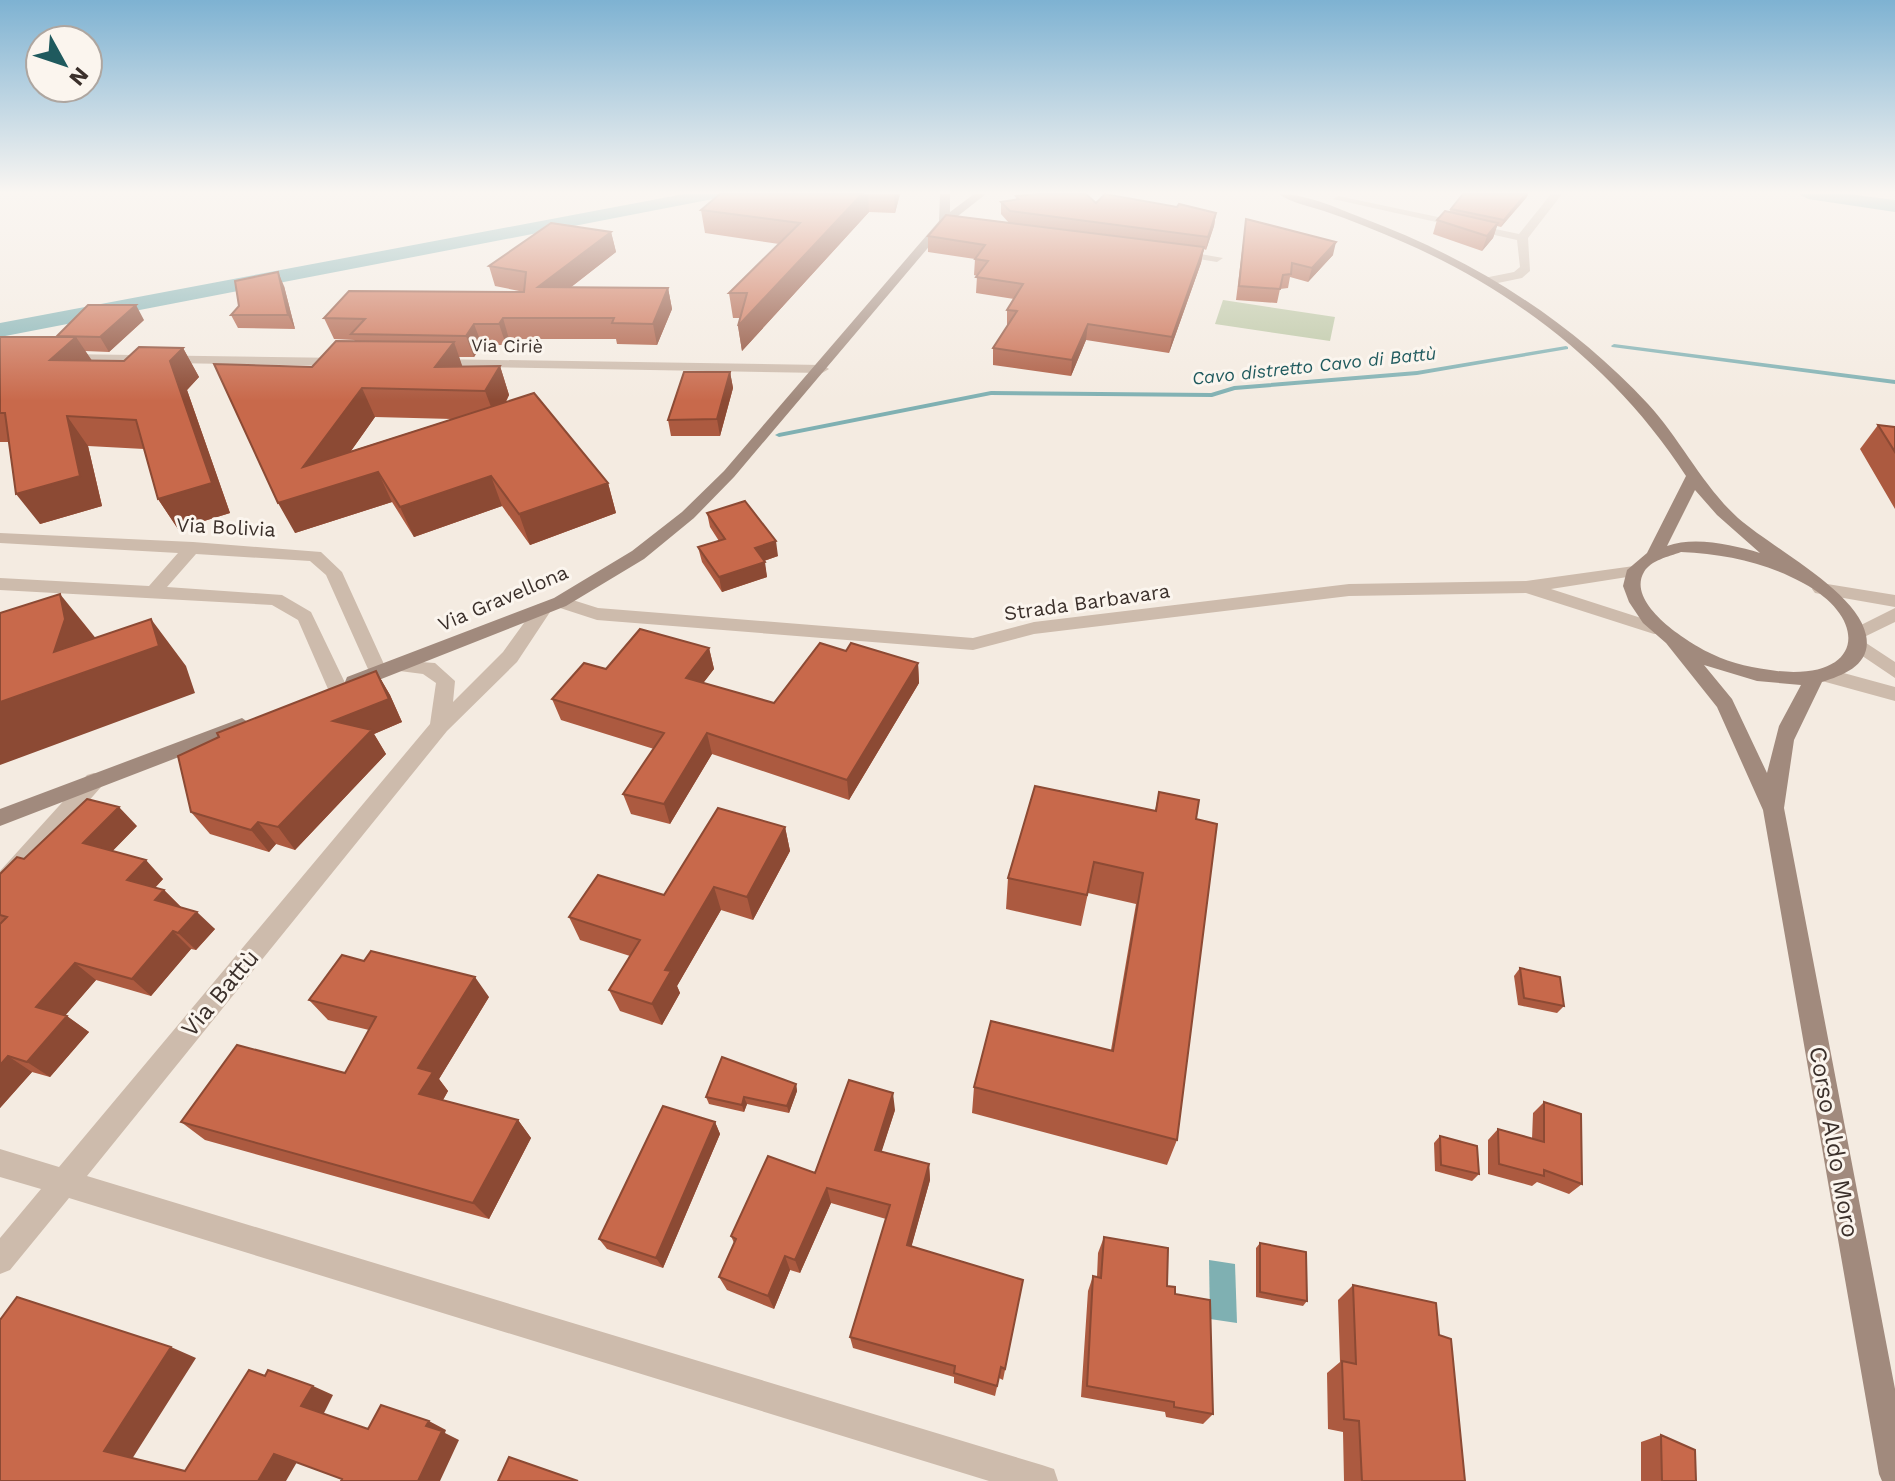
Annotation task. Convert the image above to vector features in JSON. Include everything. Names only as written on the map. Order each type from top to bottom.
[{"type":"main road","name":"Via Gravellona","points":[[332,691],[552,605],[638,555],[688,515],[729,474],[916,263]]},
{"type":"main road","points":[[1452,263],[1532,308],[1597,360],[1671,441],[1693,477],[1734,522],[1844,611],[1858,640]]},
{"type":"main road","points":[[1655,552],[1693,477]]},
{"type":"main road","points":[[1634,571],[1642,560],[1655,552],[1679,547],[1720,548],[1774,563],[1813,584]]},
{"type":"main road","name":"Corso Aldo Moro","points":[[1634,571],[1631,584],[1635,599],[1725,704],[1774,810]]},
{"type":"main road","points":[[1667,635],[1706,659],[1743,672],[1780,679],[1821,677]]},
{"type":"main road","name":"Corso Aldo Moro","points":[[1858,640],[1854,658],[1844,668],[1821,677],[1788,723],[1778,753],[1774,810],[1895,1474]]},
{"type":"main road","points":[[0,818],[263,717]]},
{"type":"street","points":[[1488,281],[1518,275],[1526,268],[1525,263]]},
{"type":"street","points":[[47,358],[364,362]]},
{"type":"street","name":"Via Ciriè","points":[[427,363],[822,369]]},
{"type":"street","name":"Via Bolivia","points":[[0,538],[315,556],[333,572],[379,673]]},
{"type":"street","points":[[153,593],[193,547]]},
{"type":"street","name":"Strada Barbavara","points":[[552,605],[597,614],[973,644],[1034,628],[1349,590],[1526,587],[1634,571]]},
{"type":"street","points":[[0,584],[276,599],[305,616],[332,691]]},
{"type":"street","points":[[1813,584],[1895,601]]},
{"type":"street","name":"Strada Barbavara","points":[[1526,587],[1667,635]]},
{"type":"street","name":"Via Battù","points":[[0,1260],[440,726],[510,657],[552,605]]},
{"type":"street","points":[[1895,614],[1858,640],[1895,671]]},
{"type":"street","points":[[399,665],[428,668],[446,681],[440,726]]},
{"type":"street","points":[[1821,677],[1895,694]]},
{"type":"street","points":[[0,886],[94,781]]},
{"type":"street","points":[[0,1163],[1034,1480]]},
{"type":"green space","points":[[1223,300],[1335,317],[1330,341],[1215,324]]},
{"type":"water","points":[[1209,1260],[1235,1264],[1237,1323],[1210,1319]]},
{"type":"building","points":[[493,263],[570,263],[538,287],[668,288],[653,324],[612,323],[614,318],[503,318],[499,324],[474,324],[466,336],[351,334],[365,319],[324,318],[349,291],[524,292],[526,272],[489,266]]},
{"type":"building","points":[[759,263],[797,263],[738,326],[747,293],[729,293]]},
{"type":"building","points":[[986,263],[1198,263],[1172,337],[1088,324],[1072,360],[993,348],[1017,311],[1007,310],[1023,284],[976,277]]},
{"type":"building","points":[[1241,263],[1292,263],[1291,274],[1283,275],[1280,289],[1239,286]]},
{"type":"building","points":[[1292,263],[1317,263],[1312,268]]},
{"type":"building","points":[[278,272],[288,315],[231,315],[239,306],[235,281]]},
{"type":"building","points":[[88,305],[136,305],[100,337],[57,336]]},
{"type":"building","points":[[0,337],[76,337],[50,360],[124,361],[139,347],[183,348],[170,361],[212,483],[158,499],[136,420],[67,416],[80,476],[16,494],[5,413],[0,413]]},
{"type":"building","points":[[336,341],[454,342],[435,367],[500,366],[485,391],[362,388],[303,467],[534,393],[608,483],[519,514],[491,476],[400,507],[378,472],[278,503],[214,364],[312,367]]},
{"type":"building","points":[[684,372],[730,372],[717,419],[668,420]]},
{"type":"building","points":[[1878,425],[1895,427],[1895,452]]},
{"type":"building","points":[[745,501],[776,541],[755,548],[765,562],[719,577],[698,547],[725,539],[707,513]]},
{"type":"building","points":[[60,594],[65,619],[54,652],[151,619],[159,646],[0,702],[0,613]]},
{"type":"building","points":[[640,629],[709,648],[686,678],[774,703],[820,643],[846,651],[851,643],[918,663],[847,780],[707,733],[664,804],[623,794],[664,733],[552,699],[584,663],[606,669]]},
{"type":"building","points":[[376,671],[389,699],[333,721],[372,730],[278,827],[258,822],[251,830],[191,812],[178,756],[219,737],[217,733]]},
{"type":"building","points":[[1035,786],[1156,811],[1159,792],[1199,800],[1196,819],[1217,824],[1177,1140],[974,1087],[991,1021],[1113,1051],[1143,873],[1094,862],[1087,895],[1008,878]]},
{"type":"building","points":[[87,799],[119,807],[83,843],[146,860],[127,880],[164,890],[155,900],[197,912],[178,933],[173,931],[132,979],[75,963],[36,1007],[67,1016],[27,1062],[8,1056],[0,1065],[0,924],[7,917],[0,915],[0,874],[17,857],[24,859]]},
{"type":"building","points":[[718,808],[785,827],[747,897],[714,887],[665,970],[671,971],[652,1004],[609,990],[640,940],[569,917],[598,875],[664,895]]},
{"type":"building","points":[[371,951],[475,977],[418,1068],[433,1072],[419,1094],[518,1120],[473,1203],[181,1122],[237,1045],[345,1073],[376,1017],[309,1000],[342,955],[364,961]]},
{"type":"building","points":[[1520,968],[1560,977],[1564,1006],[1524,998]]},
{"type":"building","points":[[722,1057],[796,1084],[787,1106],[744,1097],[742,1105],[706,1097]]},
{"type":"building","points":[[849,1080],[893,1093],[875,1150],[929,1164],[907,1245],[1023,1280],[1005,1369],[1001,1367],[997,1386],[954,1373],[955,1366],[850,1337],[890,1205],[827,1188],[795,1260],[785,1256],[768,1296],[719,1277],[736,1239],[731,1236],[768,1156],[815,1173]]},
{"type":"building","points":[[1544,1102],[1581,1114],[1582,1184],[1544,1170],[1544,1176],[1499,1164],[1498,1129],[1544,1142]]},
{"type":"building","points":[[663,1106],[715,1122],[656,1258],[599,1239]]},
{"type":"building","points":[[1440,1136],[1477,1146],[1479,1174],[1441,1165]]},
{"type":"building","points":[[1104,1237],[1168,1248],[1167,1286],[1175,1287],[1175,1294],[1210,1300],[1213,1414],[1174,1407],[1174,1402],[1087,1386],[1093,1276],[1101,1278]]},
{"type":"building","points":[[1260,1243],[1306,1252],[1307,1301],[1260,1292]]},
{"type":"building","points":[[1353,1285],[1436,1303],[1439,1335],[1451,1339],[1465,1481],[1362,1481],[1359,1421],[1344,1419],[1342,1361],[1356,1364]]},
{"type":"building","points":[[17,1297],[171,1347],[104,1451],[185,1471],[249,1370],[265,1376],[268,1370],[313,1386],[301,1406],[368,1429],[381,1405],[429,1421],[426,1426],[442,1431],[418,1481],[341,1481],[274,1454],[258,1481],[0,1481],[0,1320]]},
{"type":"building","points":[[1661,1435],[1695,1450],[1696,1481],[1662,1481]]},
{"type":"building","points":[[509,1457],[578,1481],[498,1481]]},
{"type":"waterway","points":[[0,330],[351,263]]},
{"type":"waterway","name":"Cavo distretto Cavo di Battù","points":[[1614,346],[1895,382]]},
{"type":"waterway","name":"Cavo distretto Cavo di Battù","points":[[779,435],[991,393],[1212,395],[1234,388],[1417,373],[1566,348]]}]
